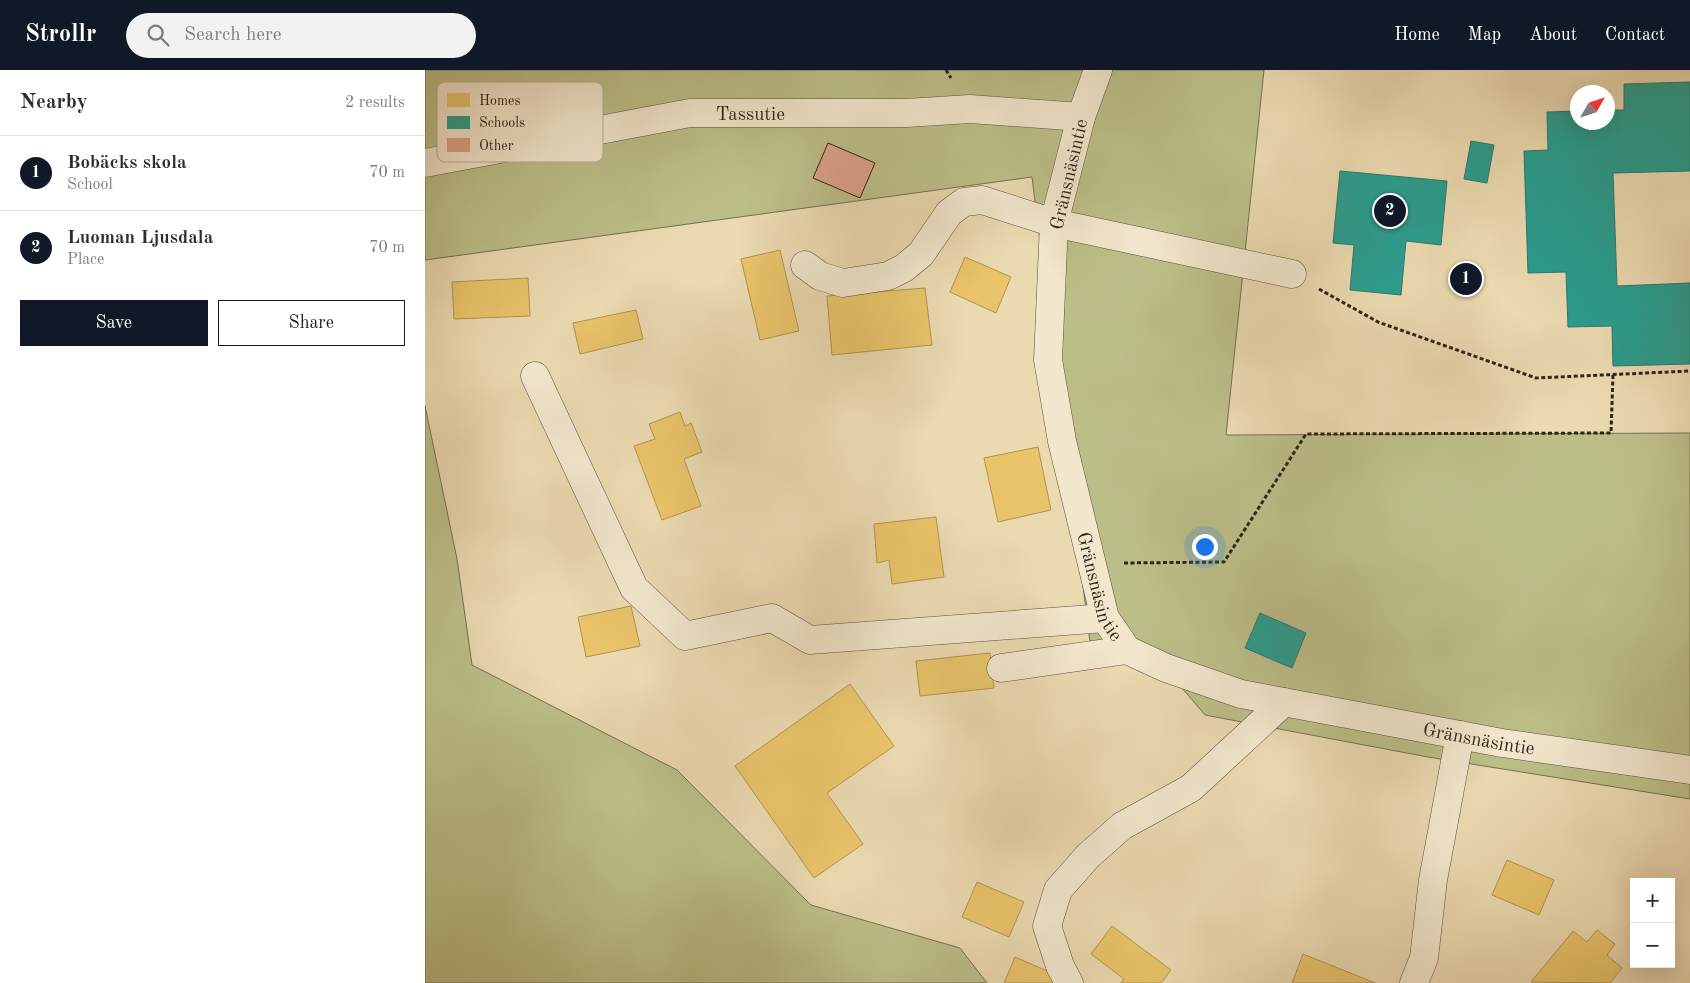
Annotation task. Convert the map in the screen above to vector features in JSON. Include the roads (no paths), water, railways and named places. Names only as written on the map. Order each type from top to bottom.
[{"type":"street","name":"Gränsnäsintie","points":[[1098,70],[1081,117],[1054,223],[1048,360],[1062,441],[1105,618],[1127,650],[1165,668],[1241,694],[1502,743],[1690,770]]},
{"type":"street","name":"Tassutie","points":[[603,129],[690,113],[906,112],[970,109],[1081,117]]},
{"type":"street","points":[[805,265],[820,276],[843,283],[888,276],[904,268],[921,254],[949,213],[964,202],[981,200],[1054,223],[1292,274]]},
{"type":"street","points":[[535,376],[634,588],[685,636],[772,618],[810,640],[1105,618]]},
{"type":"street","points":[[1001,668],[1127,650]]},
{"type":"street","points":[[1069,983],[1060,966],[1047,926],[1059,890],[1088,856],[1122,826],[1191,788],[1284,702]]},
{"type":"street","points":[[1414,983],[1425,958],[1433,880],[1460,735]]},
{"type":"place","name":"Luoman Ljusdala","points":[[1390,211]]},
{"type":"place","name":"Bobäcks skola","points":[[1466,279]]}]
